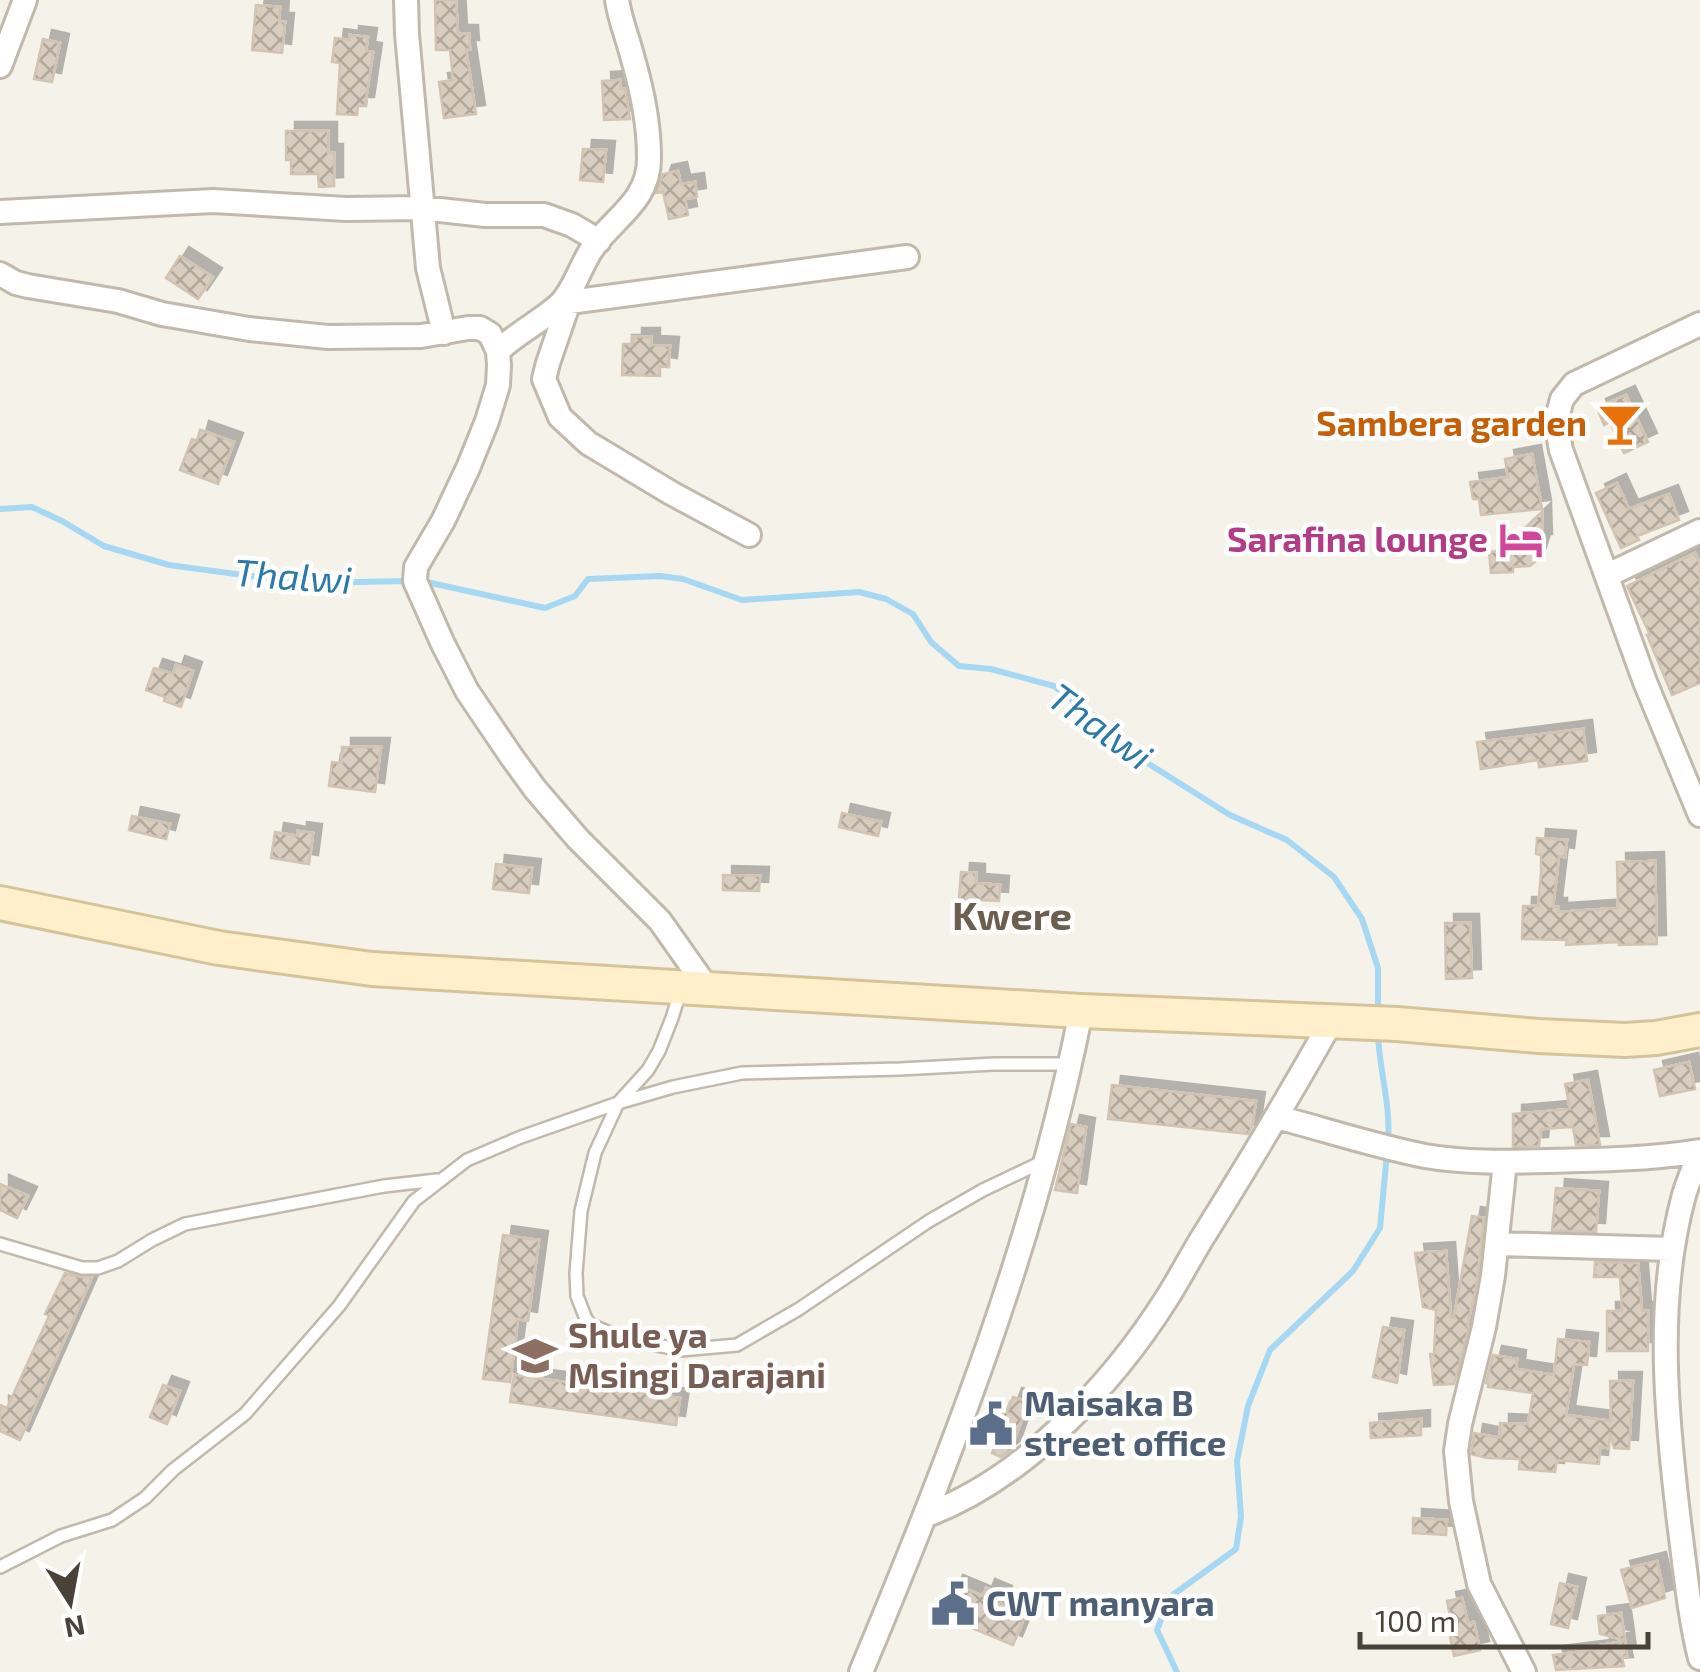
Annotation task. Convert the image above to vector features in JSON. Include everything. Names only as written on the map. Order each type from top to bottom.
[{"type":"street","points":[[0,66],[25,0]]},
{"type":"street","points":[[406,0],[428,268],[444,333]]},
{"type":"street","points":[[617,0],[640,86],[649,162],[642,190],[592,248],[566,302],[544,379],[560,417],[588,443],[750,535]]},
{"type":"street","points":[[0,212],[212,201],[346,210],[422,208],[485,215],[544,215],[572,225],[598,242]]},
{"type":"street","points":[[498,352],[514,336],[566,302],[908,257]]},
{"type":"street","points":[[0,274],[28,286],[249,330],[328,337],[421,336],[480,328],[490,334],[498,352],[498,385],[451,504],[416,566],[415,581],[467,690],[511,756],[578,839],[660,920],[694,988]]},
{"type":"street","points":[[1700,324],[1574,384],[1560,406],[1556,428],[1560,450],[1645,682],[1694,777],[1700,815]]},
{"type":"street","points":[[1608,575],[1700,532]]},
{"type":"street","points":[[0,903],[219,948],[372,968],[1081,1010],[1397,1024],[1539,1036],[1625,1040],[1700,1030]]},
{"type":"street","points":[[861,1672],[926,1514],[1011,1278],[1071,1064],[1081,1010]]},
{"type":"street","points":[[926,1514],[967,1497],[998,1478],[1038,1447],[1096,1390],[1166,1300],[1277,1117],[1345,1022]]},
{"type":"street","points":[[1277,1117],[1426,1156],[1505,1162],[1658,1158],[1700,1152],[1684,1193],[1672,1248],[1666,1334],[1667,1397],[1680,1526],[1700,1658]]},
{"type":"street","points":[[1505,1162],[1484,1327],[1456,1451],[1461,1500],[1479,1584],[1524,1672]]},
{"type":"street","points":[[1497,1244],[1672,1248]]},
{"type":"lane","points":[[694,988],[672,1018],[648,1070],[618,1103],[595,1153],[581,1211],[576,1273],[577,1296],[592,1325],[622,1338],[682,1350],[737,1346],[929,1221],[1044,1161]]},
{"type":"lane","points":[[0,1567],[61,1536],[112,1520],[146,1498],[173,1470],[245,1414],[339,1306],[414,1201],[467,1160],[618,1103],[742,1073],[1071,1064]]},
{"type":"lane","points":[[0,1244],[82,1268],[98,1268],[185,1224],[384,1186],[441,1180]]},
{"type":"building","points":[[435,0],[456,0],[458,34],[469,34],[470,49],[466,49],[476,114],[444,118],[439,82],[453,80],[450,50],[436,50]]},
{"type":"building","points":[[256,5],[280,7],[279,22],[285,22],[282,53],[252,50]]},
{"type":"building","points":[[350,35],[368,37],[366,51],[373,52],[365,106],[358,106],[357,115],[337,114],[340,63],[332,62],[335,38],[350,40]]},
{"type":"building","points":[[43,39],[60,43],[52,82],[34,79]]},
{"type":"building","points":[[620,80],[630,119],[604,120],[602,81]]},
{"type":"building","points":[[286,131],[328,131],[328,153],[334,153],[334,186],[319,187],[318,174],[291,174],[291,160],[286,160]]},
{"type":"building","points":[[583,149],[606,150],[603,182],[580,180]]},
{"type":"building","points":[[678,171],[681,184],[695,182],[697,197],[685,199],[688,215],[669,219],[663,192],[656,193],[663,174]]},
{"type":"building","points":[[180,256],[213,277],[198,299],[166,278]]},
{"type":"building","points":[[633,337],[651,337],[651,345],[670,346],[668,367],[660,366],[660,376],[622,375],[623,344],[633,344]]},
{"type":"building","points":[[1626,395],[1648,442],[1624,453],[1610,422],[1604,425],[1597,408]]},
{"type":"building","points":[[200,430],[234,442],[218,484],[180,470],[192,439],[197,441]]},
{"type":"building","points":[[1532,454],[1542,509],[1481,515],[1479,499],[1473,499],[1470,482],[1508,477],[1505,459]]},
{"type":"building","points":[[1617,483],[1629,509],[1669,494],[1679,520],[1637,536],[1639,540],[1621,548],[1596,493]]},
{"type":"building","points":[[1542,512],[1543,543],[1535,562],[1513,567],[1513,572],[1491,573],[1489,552],[1501,551]]},
{"type":"building","points":[[1695,553],[1700,564],[1700,683],[1672,695],[1627,586]]},
{"type":"building","points":[[176,665],[193,671],[181,707],[146,690],[154,668],[173,674]]},
{"type":"building","points":[[1583,729],[1587,761],[1539,767],[1538,760],[1481,769],[1477,742]]},
{"type":"building","points":[[342,747],[381,747],[375,792],[329,786],[332,762],[342,763]]},
{"type":"building","points":[[842,813],[881,822],[878,836],[839,827]]},
{"type":"building","points":[[132,816],[170,824],[166,839],[129,830]]},
{"type":"building","points":[[298,831],[313,833],[309,864],[271,858],[275,832],[298,836]]},
{"type":"building","points":[[1537,838],[1567,840],[1565,857],[1559,856],[1553,907],[1558,907],[1558,912],[1618,908],[1617,862],[1655,861],[1657,944],[1566,945],[1567,940],[1522,939],[1523,906],[1538,906],[1541,855],[1536,854]]},
{"type":"building","points":[[496,864],[532,868],[529,893],[493,889]]},
{"type":"building","points":[[961,872],[976,873],[976,883],[1000,885],[999,901],[959,899]]},
{"type":"building","points":[[723,875],[760,876],[759,891],[723,890]]},
{"type":"building","points":[[1445,923],[1470,923],[1472,978],[1446,979]]},
{"type":"building","points":[[1689,1062],[1695,1089],[1660,1096],[1654,1070]]},
{"type":"building","points":[[1588,1080],[1600,1145],[1576,1145],[1573,1127],[1541,1129],[1539,1146],[1513,1147],[1513,1114],[1570,1109],[1565,1084]]},
{"type":"building","points":[[1112,1085],[1256,1101],[1252,1127],[1248,1134],[1108,1119]]},
{"type":"building","points":[[1071,1124],[1086,1127],[1077,1193],[1055,1190]]},
{"type":"building","points":[[0,1184],[28,1196],[17,1218],[0,1210]]},
{"type":"building","points":[[1556,1188],[1599,1191],[1596,1232],[1552,1231]]},
{"type":"building","points":[[1472,1216],[1484,1218],[1469,1327],[1454,1384],[1434,1385],[1430,1354],[1434,1354],[1436,1310],[1423,1307],[1415,1253],[1446,1251],[1454,1317]]},
{"type":"building","points":[[503,1235],[539,1240],[528,1321],[518,1319],[510,1382],[483,1379]]},
{"type":"building","points":[[1595,1262],[1638,1263],[1642,1311],[1648,1311],[1648,1351],[1607,1351],[1607,1311],[1622,1311],[1620,1277],[1594,1277]]},
{"type":"building","points":[[65,1273],[92,1277],[20,1440],[0,1431],[0,1405],[7,1408]]},
{"type":"building","points":[[1383,1327],[1404,1330],[1397,1383],[1373,1377]]},
{"type":"building","points":[[1558,1339],[1589,1342],[1587,1365],[1574,1364],[1566,1415],[1611,1421],[1610,1381],[1633,1381],[1629,1449],[1614,1448],[1610,1433],[1609,1448],[1600,1447],[1599,1464],[1557,1460],[1555,1472],[1519,1469],[1520,1459],[1471,1454],[1474,1433],[1500,1438],[1500,1423],[1528,1424],[1533,1393],[1488,1387],[1493,1355],[1517,1359],[1516,1369],[1554,1375]]},
{"type":"building","points":[[514,1375],[680,1398],[676,1425],[510,1402]]},
{"type":"building","points":[[163,1385],[180,1391],[167,1424],[150,1417]]},
{"type":"building","points":[[1013,1397],[1028,1402],[1011,1450],[1001,1457],[992,1453],[1001,1430],[995,1428],[1001,1411],[1007,1413]]},
{"type":"building","points":[[1421,1419],[1421,1435],[1371,1438],[1370,1423]]},
{"type":"building","points":[[1413,1518],[1447,1520],[1446,1535],[1413,1533]]},
{"type":"building","points":[[1657,1561],[1665,1598],[1632,1608],[1621,1570]]},
{"type":"building","points":[[1560,1583],[1577,1587],[1568,1628],[1551,1624]]},
{"type":"building","points":[[954,1584],[983,1596],[986,1588],[1003,1595],[1000,1603],[1026,1614],[1013,1645],[941,1615]]},
{"type":"building","points":[[1462,1598],[1468,1623],[1474,1622],[1480,1650],[1454,1656],[1447,1601]]},
{"type":"building","points":[[1621,1613],[1625,1640],[1600,1634],[1598,1616]]},
{"type":"building","points":[[1625,1641],[1624,1666],[1556,1670],[1553,1655],[1601,1649],[1601,1645]]},
{"type":"waterway","name":"Thalwi","points":[[0,509],[32,507],[104,546],[169,565],[303,583],[410,581]]},
{"type":"waterway","name":"Thalwi","points":[[422,581],[545,608],[575,596],[588,579],[660,576],[683,579],[742,600],[859,592],[886,599],[913,614],[931,642],[959,666],[991,669],[1054,686],[1095,717],[1130,752],[1230,815],[1287,840],[1334,877],[1362,919],[1378,968],[1378,1011]]},
{"type":"waterway","name":"Thalwi","points":[[1378,1034],[1388,1140]]},
{"type":"waterway","name":"Thalwi","points":[[1177,1672],[1157,1630],[1170,1597],[1236,1549],[1241,1517],[1237,1461],[1248,1406],[1270,1350],[1353,1271],[1380,1228],[1387,1153]]},
{"type":"place","name":"Sambera garden","points":[[1620,424]]},
{"type":"place","name":"Sarafina lounge","points":[[1521,540]]},
{"type":"place","name":"Shule ya Msingi Darajani","points":[[535,1356]]},
{"type":"place","name":"Maisaka B street office","points":[[991,1424]]},
{"type":"place","name":"CWT manyara","points":[[953,1604]]},
{"type":"district","name":"Kwere","points":[[1012,916]]}]
